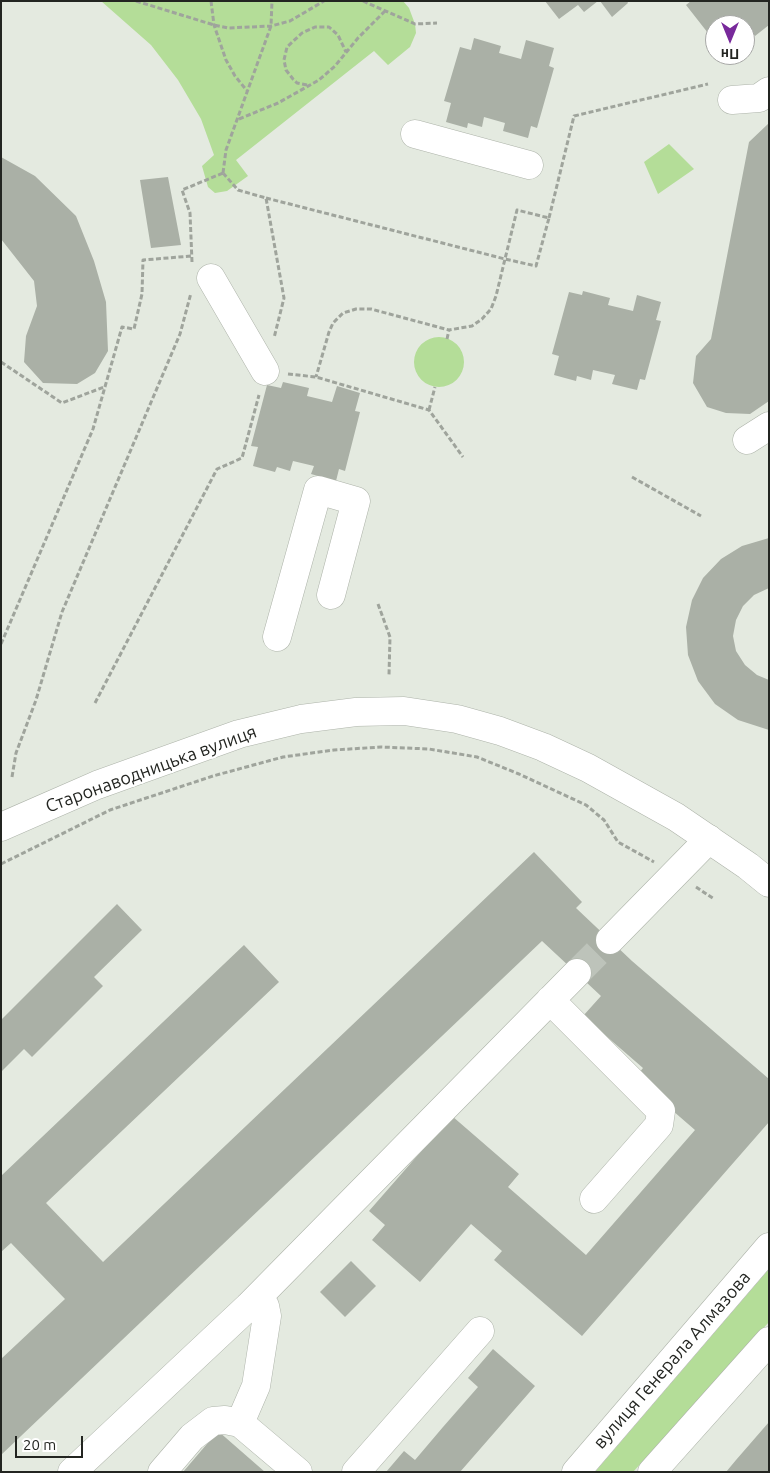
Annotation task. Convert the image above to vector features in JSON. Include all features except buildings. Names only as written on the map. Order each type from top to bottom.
[{"type":"main road","points":[[732,100],[759,98],[769,91]]},
{"type":"main road","points":[[415,134],[530,165]]},
{"type":"main road","points":[[198,276],[266,371]]},
{"type":"main road","points":[[277,637],[318,490],[356,501],[331,594]]},
{"type":"main road","name":"Старонаводницька вулиця","points":[[1,827],[97,786],[239,734],[301,719],[356,712],[404,711],[457,719],[500,731],[543,747],[588,768],[676,817],[769,883]]},
{"type":"main road","points":[[610,940],[709,839]]},
{"type":"main road","points":[[72,1472],[258,1311],[279,1276],[577,973]]},
{"type":"main road","points":[[550,1000],[661,1111],[659,1125],[594,1199]]},
{"type":"main road","name":"вулиця Генерала Алмазова","points":[[576,1472],[769,1247]]},
{"type":"main road","points":[[240,1423],[256,1386],[258,1311]]},
{"type":"main road","points":[[356,1472],[480,1331]]},
{"type":"main road","points":[[660,1469],[769,1341]]},
{"type":"main road","points":[[162,1472],[192,1437],[213,1422],[225,1420],[240,1423],[298,1472]]},
{"type":"path","points":[[136,1],[214,26],[228,28],[271,26],[290,21],[324,1]]},
{"type":"path","points":[[211,1],[214,26],[226,60],[235,76],[248,92]]},
{"type":"path","points":[[272,1],[271,26],[239,119],[226,150],[223,173],[238,190],[536,266],[574,116],[708,84]]},
{"type":"path","points":[[363,1],[415,24],[438,23]]},
{"type":"path","points":[[239,119],[278,103],[307,85],[319,80],[335,66],[385,11]]},
{"type":"path","points":[[307,85],[297,83],[293,79],[286,70],[284,60],[288,47],[302,33],[316,27],[329,27],[338,34],[346,52]]},
{"type":"path","points":[[12,777],[16,753],[36,700],[62,612],[180,334],[191,293],[198,276],[192,256],[190,213],[182,190],[223,173]]},
{"type":"path","points":[[96,703],[217,469],[242,458],[284,298],[266,198]]},
{"type":"path","points":[[316,377],[329,332],[333,323],[343,313],[356,309],[370,310],[449,330],[472,326],[486,314],[496,296],[517,210],[549,218]]},
{"type":"path","points":[[1,644],[93,428],[122,327],[134,329],[142,294],[143,260],[192,256]]},
{"type":"path","points":[[447,338],[449,330]]},
{"type":"path","points":[[1,362],[62,403],[105,387]]},
{"type":"path","points":[[266,371],[316,377],[429,410],[463,456]]},
{"type":"path","points":[[429,410],[435,387]]},
{"type":"path","points":[[632,477],[702,516]]},
{"type":"path","points":[[378,604],[390,637],[389,676]]},
{"type":"path","points":[[1,864],[110,810],[213,776],[283,758],[334,750],[381,746],[428,749],[477,758],[519,774],[586,805],[604,820],[618,842],[714,898]]},
{"type":"green space","points":[[101,1],[403,1],[409,8],[416,33],[410,47],[388,65],[374,51],[236,160],[248,176],[227,191],[215,193],[208,187],[202,166],[214,155],[201,119],[178,80],[151,45]]},
{"type":"green space","points":[[669,144],[694,169],[658,194],[644,162]]},
{"type":"green space","points":[[439,337],[448,339],[459,348],[464,362],[462,371],[453,382],[439,387],[430,385],[419,376],[414,362],[416,353],[425,342]]},
{"type":"green space","points":[[769,1269],[769,1322],[633,1472],[595,1472]]},
{"type":"tunnel","points":[[577,973],[610,940]]}]
